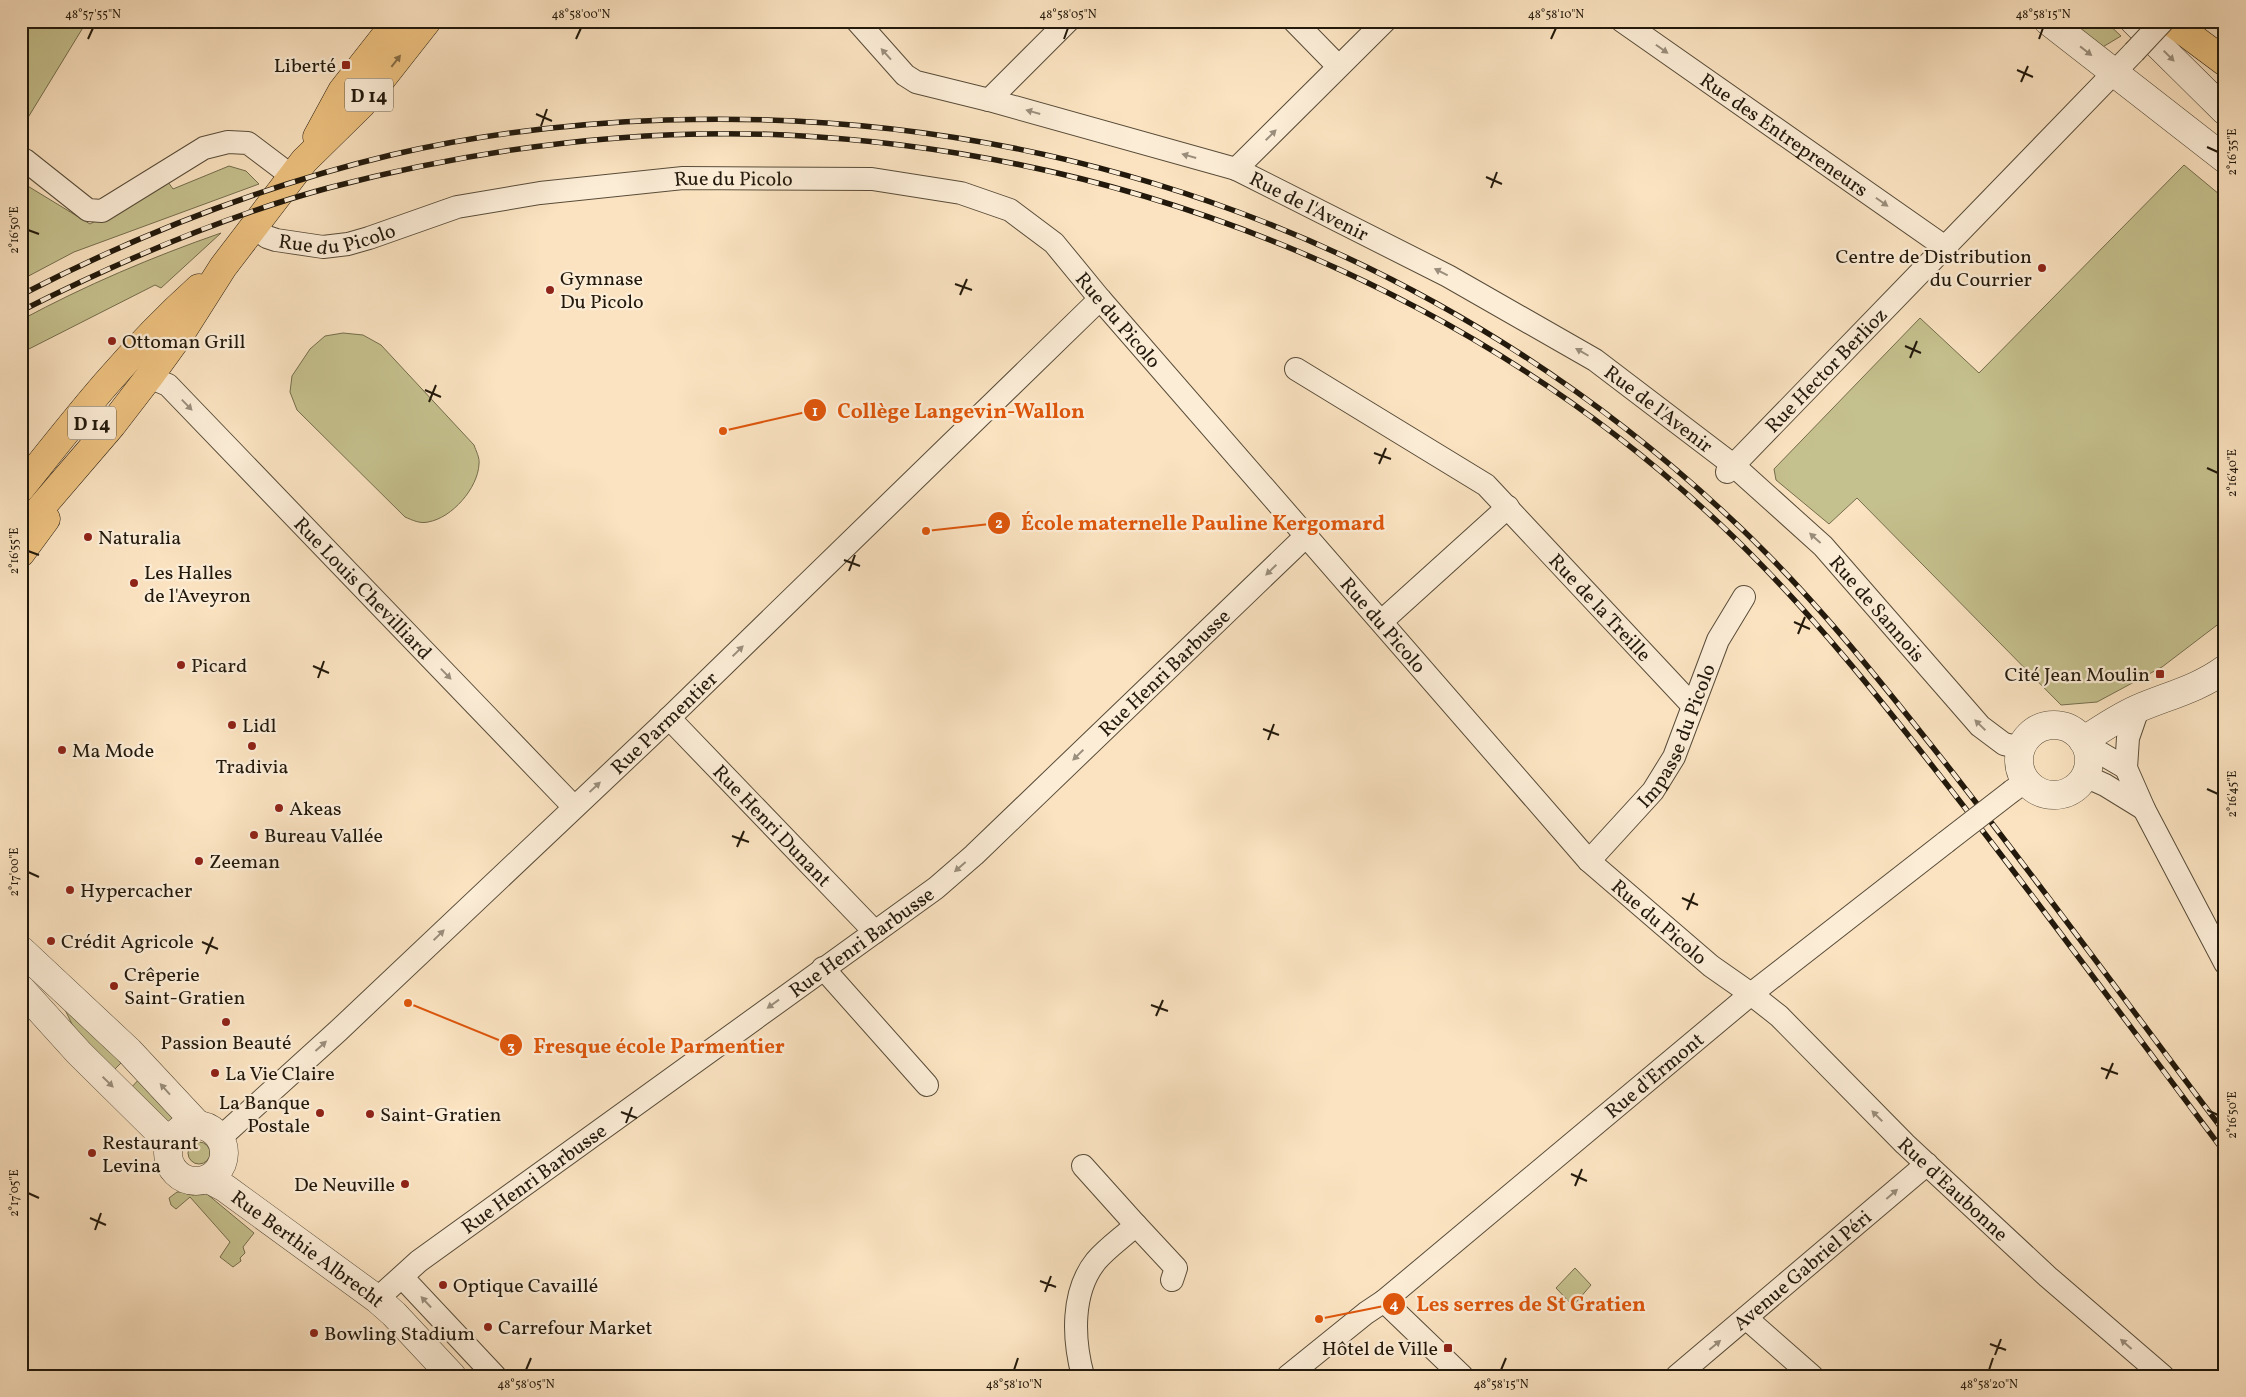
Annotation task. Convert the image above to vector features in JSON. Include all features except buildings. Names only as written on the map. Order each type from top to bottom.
[{"type":"main road","name":"D 14","points":[[298,169],[342,91],[396,21]]},
{"type":"main road","points":[[2170,21],[2225,62]]},
{"type":"main road","name":"D 14","points":[[21,531],[105,433],[149,377],[184,330],[223,267],[298,169],[361,105],[425,22]]},
{"type":"main road","name":"D 14","points":[[21,488],[110,378],[157,328],[223,267]]},
{"type":"main road","name":"D 14","points":[[21,514],[118,391],[157,328]]},
{"type":"main road","name":"D 14","points":[[21,553],[105,433]]},
{"type":"street","name":"Rue de l'Avenir","points":[[856,21],[905,75],[916,82],[989,100],[1236,169],[1448,276],[1595,360],[1730,469]]},
{"type":"street","points":[[989,100],[1068,21]]},
{"type":"street","points":[[1294,21],[1338,66]]},
{"type":"street","points":[[1236,169],[1384,21]]},
{"type":"street","name":"Rue des Entrepreneurs","points":[[1622,21],[1945,247]]},
{"type":"street","points":[[2048,21],[2225,159]]},
{"type":"street","points":[[2134,21],[2225,111]]},
{"type":"street","points":[[2113,72],[2163,21]]},
{"type":"street","name":"Rue Hector Berlioz","points":[[1730,469],[2113,72]]},
{"type":"street","points":[[25,160],[88,210],[102,211],[204,148],[228,142],[248,143],[298,169]]},
{"type":"street","name":"Rue du Picolo","points":[[254,227],[267,237],[276,240],[323,247],[348,244],[369,238],[457,207],[540,193],[683,178],[872,179],[961,193],[1010,210],[1054,243],[1100,299],[1589,861],[1711,966],[1751,994]]},
{"type":"street","name":"Rue Parmentier","points":[[209,1132],[338,1031],[669,718],[1100,299]]},
{"type":"street","name":"Rue de la Treille","points":[[1296,369],[1486,485],[1693,706]]},
{"type":"street","name":"Rue Louis Chevilliard","points":[[149,377],[168,386],[574,807]]},
{"type":"street","name":"Rue de Sannois","points":[[1730,469],[1823,546],[1980,726],[2004,744],[2021,748]]},
{"type":"street","points":[[1382,621],[1508,507]]},
{"type":"street","name":"Rue Henri Barbusse","points":[[377,1299],[419,1261],[936,888],[974,855],[1306,536]]},
{"type":"street","name":"Impasse du Picolo","points":[[1589,861],[1653,791],[1674,757],[1718,640],[1744,597]]},
{"type":"street","points":[[2084,743],[2111,722],[2138,709],[2186,692],[2225,668]]},
{"type":"street","points":[[2138,709],[2128,738],[2126,768],[2144,809],[2225,963]]},
{"type":"street","name":"Rue Henri Dunant","points":[[669,718],[875,932]]},
{"type":"street","points":[[2050,726],[2067,728],[2076,733],[2084,743],[2089,755],[2089,766],[2079,786],[2069,792],[2058,795],[2019,786],[2021,748],[2035,731],[2050,726]]},
{"type":"street","points":[[2084,743],[2126,768]]},
{"type":"street","points":[[2085,776],[2105,785],[2144,809]]},
{"type":"street","name":"Rue d'Ermont","points":[[1288,1376],[1366,1313],[1384,1301],[1751,994],[2019,786]]},
{"type":"street","points":[[21,950],[129,1051],[209,1132]]},
{"type":"street","points":[[823,968],[927,1085]]},
{"type":"street","points":[[49,975],[74,1048]]},
{"type":"street","points":[[21,989],[74,1048],[161,1134],[169,1146]]},
{"type":"street","name":"Rue d'Eaubonne","points":[[1751,994],[1779,1016],[1905,1144],[2048,1278],[2162,1376]]},
{"type":"street","points":[[209,1132],[188,1126],[180,1130],[173,1137],[169,1146],[168,1159],[175,1173],[190,1181],[217,1179]]},
{"type":"street","name":"Rue Berthie Albrecht","points":[[209,1132],[224,1154],[217,1179],[377,1299],[394,1314],[452,1376]]},
{"type":"street","name":"Avenue Gabriel Péri","points":[[1677,1376],[1928,1164]]},
{"type":"street","points":[[1083,1166],[1176,1268],[1172,1280]]},
{"type":"street","points":[[1083,1376],[1077,1327],[1077,1306],[1081,1287],[1097,1260],[1136,1225]]},
{"type":"street","name":"Rue Berthie Albrecht","points":[[402,1276],[495,1376]]},
{"type":"street","points":[[1384,1301],[1462,1376]]},
{"type":"street","points":[[1746,1318],[1812,1376]]},
{"type":"shaded area","points":[[21,21],[87,21],[21,129]]},
{"type":"shaded area","points":[[2068,21],[2105,21],[2121,36],[2101,48]]},
{"type":"shaded area","points":[[2184,165],[2225,199],[2225,619],[2162,667],[2097,702],[2061,705],[1857,498],[1829,524],[1776,480],[1774,469],[1920,318],[1979,373]]},
{"type":"shaded area","points":[[229,166],[246,171],[259,184],[74,252],[21,280],[21,174],[26,185],[90,224],[168,182],[173,189]]},
{"type":"shaded area","points":[[221,233],[161,288],[155,285],[21,353],[21,320],[120,272]]},
{"type":"shaded area","points":[[343,333],[363,335],[381,345],[474,445],[479,462],[478,473],[474,483],[462,500],[446,515],[425,522],[405,517],[297,410],[290,392],[292,376],[310,349],[325,336]]},
{"type":"shaded area","points":[[56,991],[126,1058],[110,1074],[82,1045]]},
{"type":"shaded area","points":[[143,1075],[186,1122],[173,1134],[127,1092]]},
{"type":"shaded area","points":[[199,1142],[207,1145],[210,1153],[207,1161],[199,1164],[191,1161],[188,1153],[191,1145]]},
{"type":"shaded area","points":[[177,1192],[193,1195],[204,1192],[254,1233],[243,1247],[245,1253],[240,1258],[241,1261],[233,1267],[220,1257],[230,1242],[190,1197],[176,1209],[171,1205],[169,1198]]},
{"type":"shaded area","points":[[1575,1268],[1591,1285],[1573,1306],[1556,1288]]},
{"type":"railway","points":[[21,295],[156,232],[295,181],[391,155],[459,141],[493,135],[597,124],[666,120],[814,122],[958,138],[1100,168],[1237,212],[1369,268],[1495,338],[1615,421],[1728,516],[1787,574],[1895,700],[2017,855],[2225,1133]]},
{"type":"railway","points":[[21,311],[133,258],[210,226],[328,188],[440,162],[498,152],[613,138],[671,135],[786,135],[915,147],[1042,170],[1166,203],[1288,247],[1404,301],[1516,366],[1622,440],[1720,524],[1753,556],[1816,624],[1905,731],[2225,1153]]},
{"type":"place","name":"Liberté","points":[[346,65]]},
{"type":"place","name":"Centre de Distribution du Courrier","points":[[2042,268]]},
{"type":"place","name":"Gymnase Du Picolo","points":[[550,290]]},
{"type":"place","name":"Ottoman Grill","points":[[112,341]]},
{"type":"place","name":"Collège Langevin-Wallon","points":[[723,431]]},
{"type":"place","name":"École maternelle Pauline Kergomard","points":[[926,531]]},
{"type":"place","name":"Naturalia","points":[[88,537]]},
{"type":"place","name":"Les Halles de l'Aveyron","points":[[134,583]]},
{"type":"place","name":"Picard","points":[[181,665]]},
{"type":"place","name":"Cité Jean Moulin","points":[[2160,674]]},
{"type":"place","name":"Lidl","points":[[232,725]]},
{"type":"place","name":"Tradivia","points":[[252,746]]},
{"type":"place","name":"Ma Mode","points":[[62,750]]},
{"type":"place","name":"Akeas","points":[[279,808]]},
{"type":"place","name":"Bureau Vallée","points":[[254,835]]},
{"type":"place","name":"Zeeman","points":[[199,861]]},
{"type":"place","name":"Hypercacher","points":[[70,890]]},
{"type":"place","name":"Crédit Agricole","points":[[51,941]]},
{"type":"place","name":"Crêperie Saint-Gratien","points":[[114,986]]},
{"type":"place","name":"Fresque école Parmentier","points":[[408,1003]]},
{"type":"place","name":"Passion Beauté","points":[[226,1022]]},
{"type":"place","name":"La Vie Claire","points":[[215,1073]]},
{"type":"place","name":"La Banque Postale","points":[[320,1113]]},
{"type":"place","name":"Saint-Gratien","points":[[370,1114]]},
{"type":"place","name":"Restaurant Levina","points":[[92,1153]]},
{"type":"place","name":"De Neuville","points":[[405,1184]]},
{"type":"place","name":"Optique Cavaillé","points":[[443,1285]]},
{"type":"place","name":"Les serres de St Gratien","points":[[1319,1319]]},
{"type":"place","name":"Carrefour Market","points":[[488,1327]]},
{"type":"place","name":"Bowling Stadium","points":[[314,1333]]},
{"type":"place","name":"Hôtel de Ville","points":[[1448,1348]]}]
